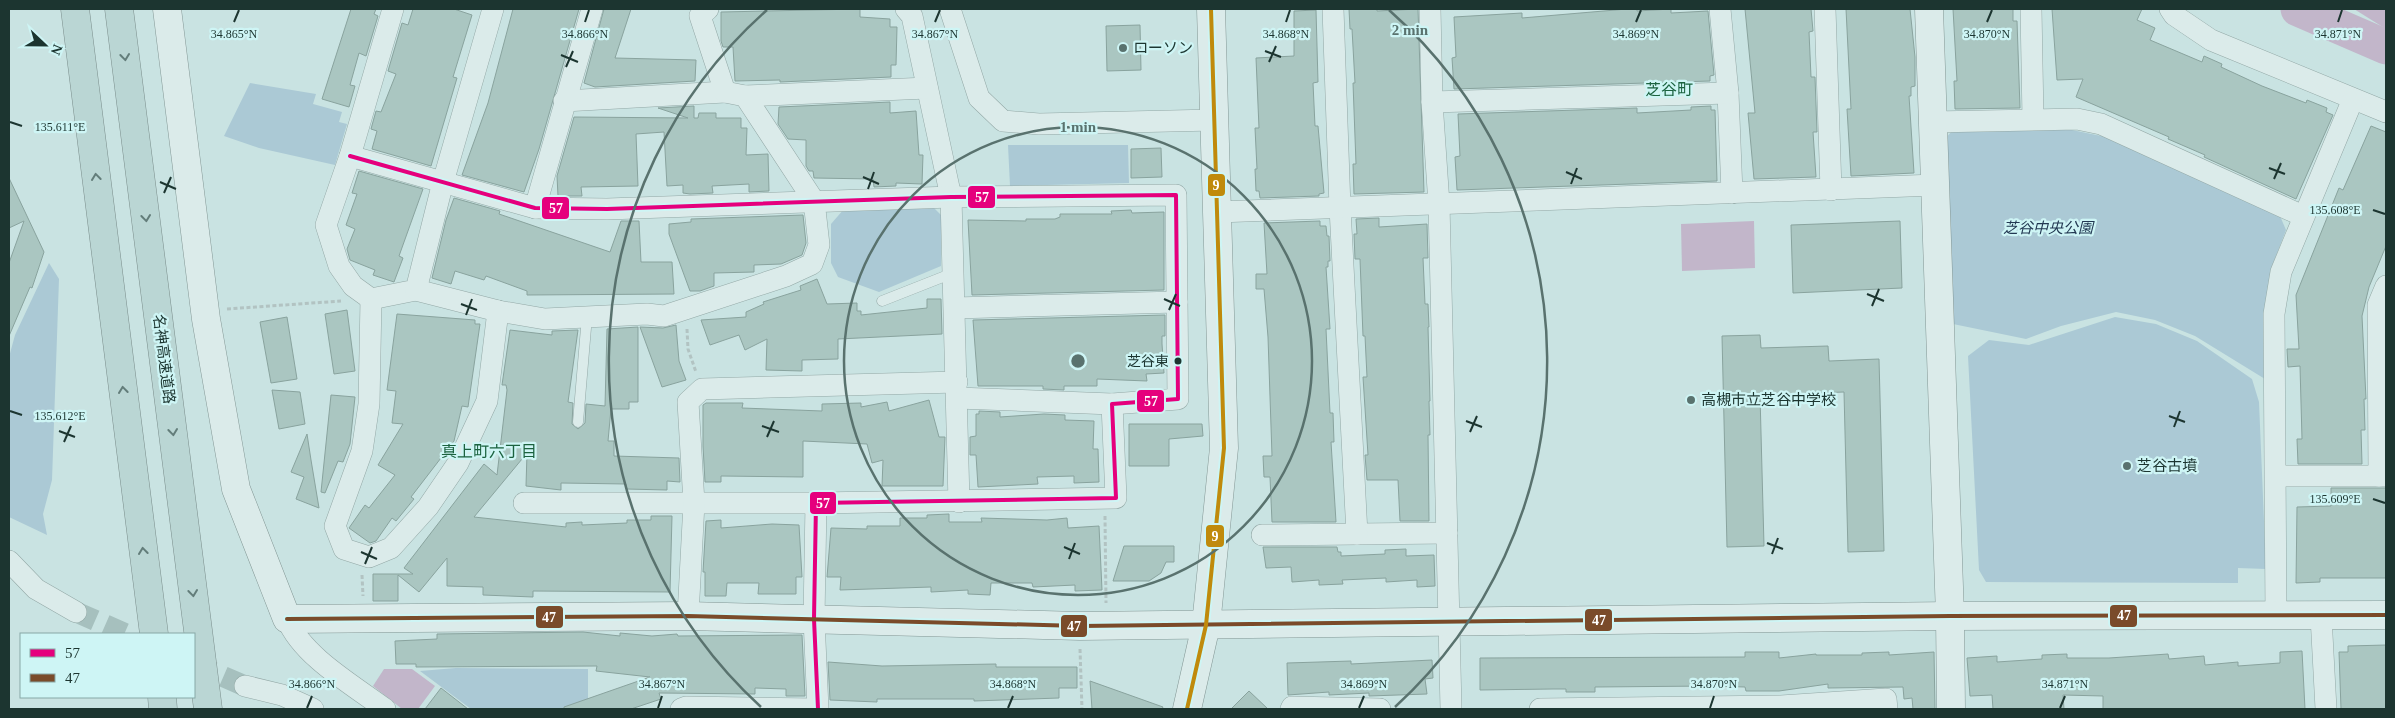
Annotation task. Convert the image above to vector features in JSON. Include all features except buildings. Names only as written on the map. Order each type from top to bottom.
[{"type":"highway","points":[[74,9],[154,633]]},
{"type":"highway","name":"名神高速道路","points":[[119,9],[208,709]]},
{"type":"street","points":[[167,9],[205,310],[236,489],[293,634],[315,656],[385,709]]},
{"type":"street","points":[[393,9],[350,156],[326,225],[339,266],[352,286],[371,299],[416,290],[498,311],[545,319],[587,316],[664,316],[786,276],[812,264],[819,245],[814,201],[735,94],[700,16],[708,9]]},
{"type":"street","points":[[416,290],[443,182],[493,9]]},
{"type":"street","points":[[534,208],[592,9]]},
{"type":"street","points":[[906,9],[912,16],[951,197],[960,502]]},
{"type":"street","points":[[950,9],[980,98],[1003,121],[1039,124],[1214,120]]},
{"type":"street","points":[[1187,709],[1206,625],[1224,448],[1211,9]]},
{"type":"street","points":[[1333,9],[1340,208],[1357,534]]},
{"type":"street","points":[[1430,9],[1432,102],[1439,204],[1451,709]]},
{"type":"street","points":[[1720,9],[1728,93],[1732,192]]},
{"type":"street","points":[[1825,9],[1831,190]]},
{"type":"street","points":[[1929,9],[1950,616],[1951,709]]},
{"type":"street","points":[[2031,9],[2032,119]]},
{"type":"street","points":[[2170,9],[2174,15],[2211,40],[2386,112]]},
{"type":"street","points":[[564,101],[927,88]]},
{"type":"street","points":[[1432,102],[1728,93]]},
{"type":"street","points":[[2276,617],[2274,314],[2281,272],[2303,216],[2354,99]]},
{"type":"street","points":[[1932,122],[2077,119],[2101,124],[2303,216]]},
{"type":"street","points":[[350,156],[534,208],[607,209],[951,197],[1176,195],[1178,399],[1112,404],[957,390],[702,389],[688,402],[694,503],[688,616]]},
{"type":"street","points":[[1218,212],[1935,185]]},
{"type":"street","points":[[2276,476],[2383,476],[2378,305],[2386,286]]},
{"type":"street","points":[[371,299],[369,404],[362,451],[335,526],[344,549],[369,557],[391,548],[428,507],[458,463],[487,401],[498,311]]},
{"type":"street","points":[[954,308],[1177,302]]},
{"type":"street","points":[[524,504],[960,502],[1116,498],[1112,404]]},
{"type":"street","points":[[681,709],[686,707],[816,709],[814,619],[816,503]]},
{"type":"street","points":[[1262,535],[1447,533]]},
{"type":"street","points":[[9,561],[36,589],[76,612]]},
{"type":"street","points":[[287,619],[688,616],[1093,626],[1950,616],[2276,617],[2386,615]]},
{"type":"street","points":[[2322,616],[2326,709]]},
{"type":"street","points":[[245,686],[282,695],[313,709]]},
{"type":"street","points":[[1540,709],[1781,708],[1886,699],[1887,709]]},
{"type":"street","points":[[1291,709],[1292,707],[1380,709]]},
{"type":"lane","points":[[882,301],[953,273]]},
{"type":"lane","points":[[578,422],[587,316]]},
{"type":"path","points":[[205,310],[371,299]]},
{"type":"path","points":[[685,309],[688,349],[702,389]]},
{"type":"path","points":[[1082,709],[1093,626],[1104,498]]},
{"type":"path","points":[[362,554],[363,618]]},
{"type":"green space","points":[[250,83],[316,94],[313,104],[342,112],[339,122],[347,124],[335,165],[259,148],[224,136]]},
{"type":"green space","name":"芝谷中央公園","points":[[2067,129],[2106,137],[2280,216],[2286,230],[2271,269],[2264,314],[2265,379],[2195,336],[2155,320],[2116,312],[2061,326],[2026,339],[1953,324],[1945,139],[1952,131]]},
{"type":"green space","points":[[1008,145],[1128,145],[1129,183],[1010,186]]},
{"type":"green space","points":[[932,206],[941,215],[941,266],[879,292],[838,277],[831,263],[831,224],[844,209]]},
{"type":"green space","points":[[49,263],[59,279],[52,480],[43,514],[47,535],[9,517],[9,357],[15,335]]},
{"type":"green space","points":[[2115,317],[2156,324],[2197,341],[2252,379],[2259,402],[2266,569],[2238,568],[2238,583],[1986,582],[1979,570],[1968,356],[1989,340],[2029,345]]},
{"type":"green space","points":[[456,668],[588,669],[588,699],[564,709],[471,709],[420,671]]},
{"type":"shaded area","points":[[2354,9],[2386,9],[2386,29]]},
{"type":"shaded area","points":[[1754,221],[1755,268],[1682,271],[1681,224]]},
{"type":"shaded area","points":[[384,669],[412,669],[435,686],[418,709],[402,709],[373,686]]},
{"type":"waterway","points":[[2298,9],[2386,47]]},
{"type":"tunnel","points":[[76,612],[124,633]]},
{"type":"tunnel","points":[[195,664],[245,686]]},
{"type":"transit line","name":"9","points":[[1187,709],[1206,625],[1224,448],[1211,9]]},
{"type":"transit line","name":"57","points":[[350,156],[535,208],[607,209],[951,197],[1176,195],[1178,399],[1112,404],[1116,498],[816,503],[814,619],[818,709]]},
{"type":"transit line","name":"47","points":[[287,619],[688,616],[1080,626],[1950,616],[2386,615]]},
{"type":"place","name":"ローソン","points":[[1123,48]]},
{"type":"place","name":"芝谷東","points":[[1178,361]]},
{"type":"place","name":"高槻市立芝谷中学校","points":[[1691,400]]},
{"type":"place","name":"芝谷古墳","points":[[2127,466]]},
{"type":"district","name":"芝谷町","points":[[1669,89]]},
{"type":"district","name":"真上町六丁目","points":[[489,451]]}]
